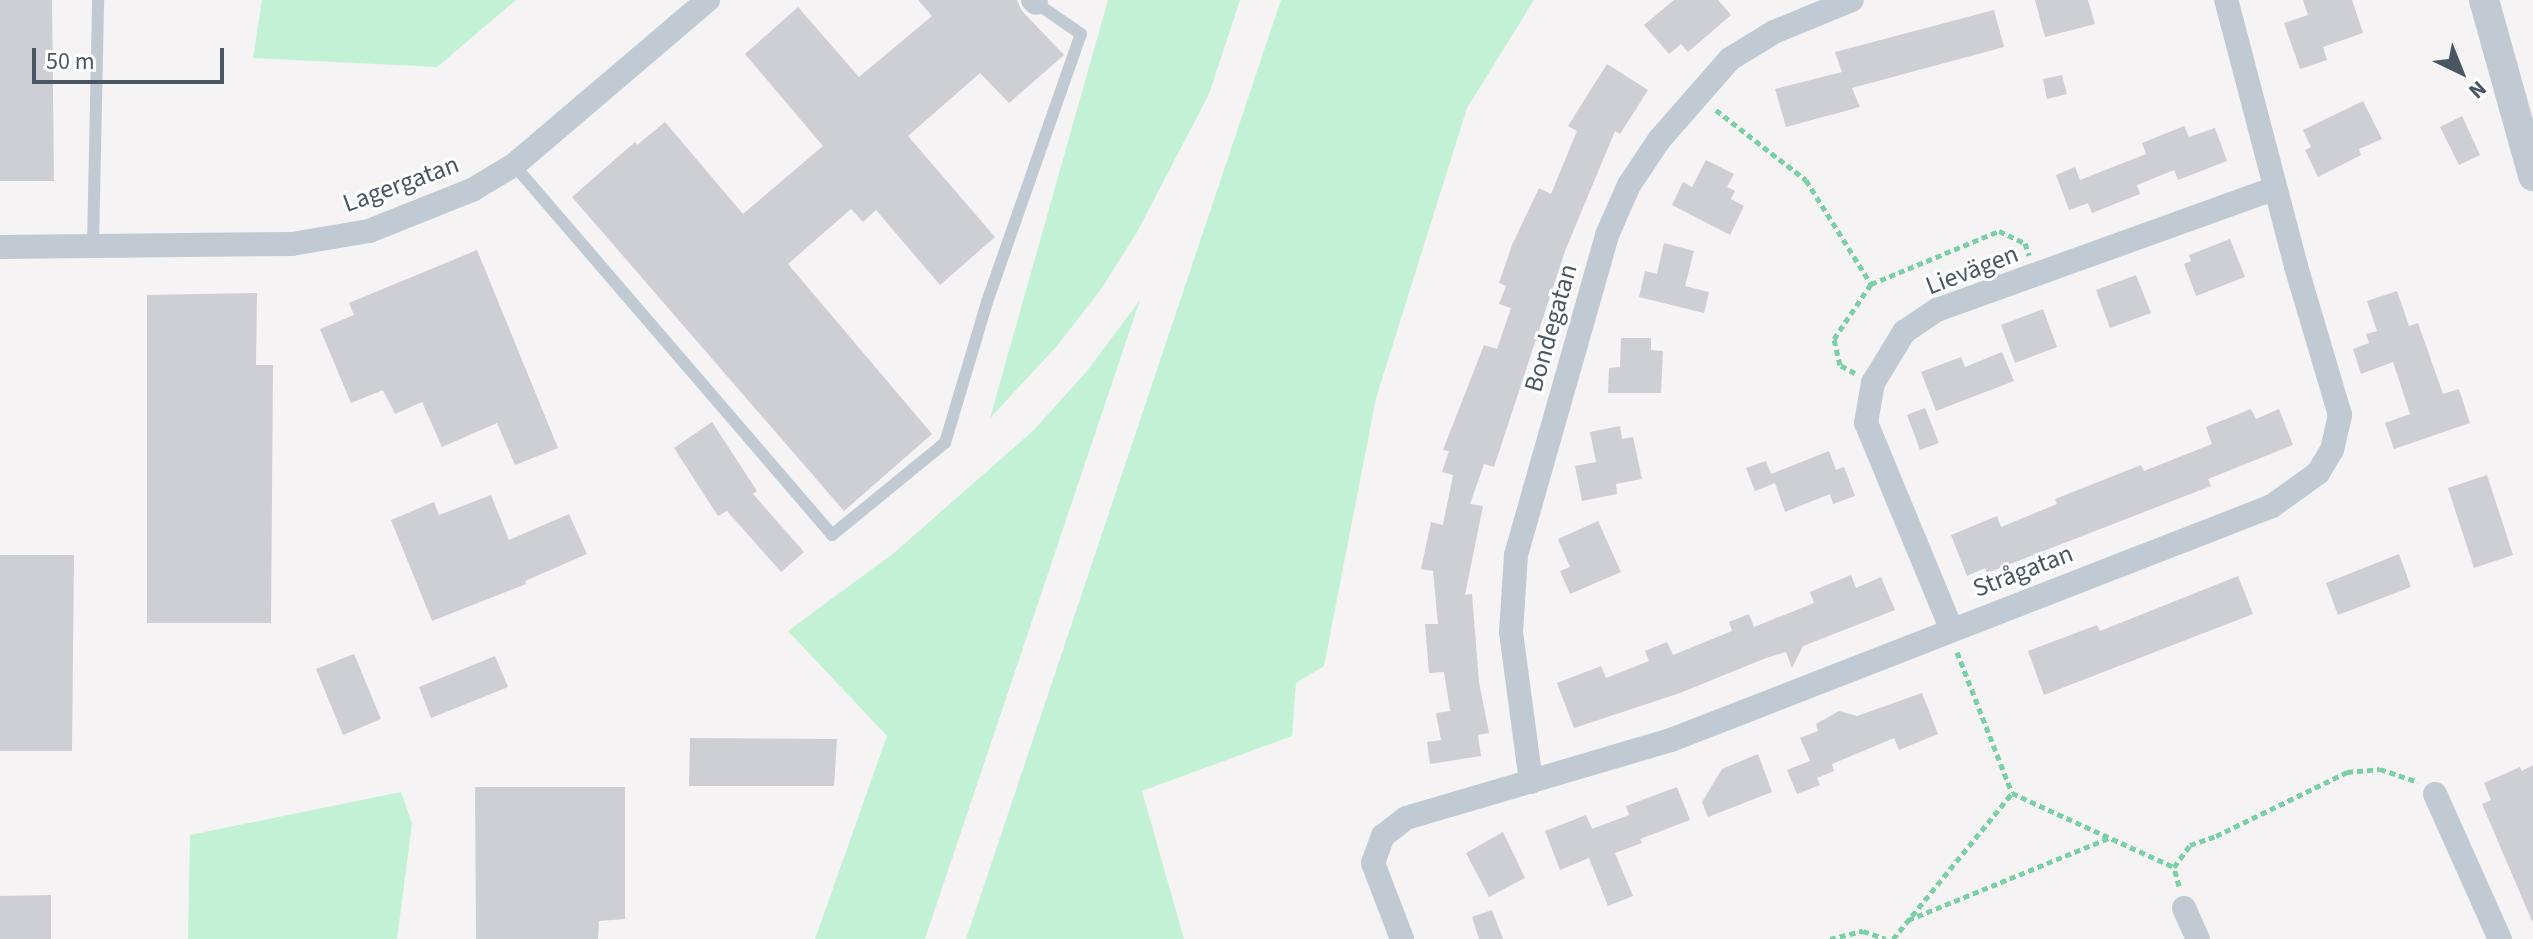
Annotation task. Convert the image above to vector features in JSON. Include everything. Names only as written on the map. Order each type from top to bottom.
[{"type":"street","name":"Lagergatan","points":[[0,247],[292,244],[369,231],[472,190],[514,165],[708,0]]},
{"type":"street","name":"Bondegatan","points":[[1531,782],[1511,632],[1516,555],[1607,235],[1629,185],[1659,140],[1696,94],[1730,59],[1774,32],[1852,0]]},
{"type":"street","name":"Strågatan","points":[[1402,939],[1373,863],[1383,836],[1406,818],[1671,740],[1951,628],[2272,506],[2318,473],[2332,450],[2340,415],[2275,188],[2226,0]]},
{"type":"street","points":[[2484,0],[2533,176]]},
{"type":"street","name":"Lievägen","points":[[1951,628],[1866,423],[1873,383],[1904,332],[1937,310],[2275,188]]},
{"type":"street","points":[[2435,794],[2500,939]]},
{"type":"street","points":[[2184,908],[2198,939]]},
{"type":"lane","points":[[93,246],[98,0]]},
{"type":"lane","points":[[514,165],[832,535],[945,443],[987,302],[1081,34],[1035,2]]},
{"type":"path","points":[[1696,94],[1806,180],[1871,284]]},
{"type":"path","points":[[1873,383],[1840,365],[1834,339],[1871,284],[1999,231],[2025,243],[2035,275]]},
{"type":"path","points":[[1951,628],[1958,657],[2012,793],[2174,867]]},
{"type":"path","points":[[2184,908],[2174,867],[2190,845],[2216,836],[2347,772],[2380,769],[2411,777],[2435,794]]},
{"type":"path","points":[[1893,939],[2012,793]]},
{"type":"path","points":[[1908,920],[2110,838]]},
{"type":"path","points":[[1830,939],[1863,931],[1886,939]]},
{"type":"green space","points":[[262,0],[516,0],[437,67],[253,58]]},
{"type":"green space","points":[[1108,0],[1240,0],[1209,94],[1137,232],[1101,289],[1057,346],[990,418]]},
{"type":"green space","points":[[1281,0],[1534,0],[1467,108],[1376,398],[1324,666],[1296,683],[1292,736],[1142,791],[1184,939],[966,939]]},
{"type":"green space","points":[[1140,300],[925,939],[815,939],[887,736],[788,631],[894,553],[1034,430],[1087,371]]},
{"type":"green space","points":[[401,792],[412,824],[397,939],[188,939],[190,835]]},
{"type":"building","points":[[0,0],[52,0],[54,181],[0,181]]},
{"type":"building","points":[[918,0],[1017,0],[1022,11],[1064,55],[1009,103],[980,73],[908,136],[995,237],[940,285],[876,210],[863,222],[851,209],[788,264],[932,434],[844,511],[572,197],[635,142],[637,145],[665,122],[743,214],[823,146],[745,54],[798,7],[859,77],[932,16]]},
{"type":"building","points":[[1674,0],[1718,0],[1731,15],[1688,52],[1681,44],[1669,54],[1644,25]]},
{"type":"building","points":[[2035,0],[2088,0],[2095,24],[2045,37]]},
{"type":"building","points":[[2303,0],[2352,0],[2363,33],[2323,47],[2327,60],[2300,69],[2284,23],[2308,15]]},
{"type":"building","points":[[1994,10],[2004,47],[1852,88],[1860,107],[1786,127],[1775,89],[1842,72],[1835,52]]},
{"type":"building","points":[[1607,64],[1648,90],[1620,134],[1615,131],[1565,251],[1494,467],[1484,464],[1470,504],[1483,506],[1465,595],[1472,594],[1479,682],[1489,733],[1478,735],[1481,756],[1430,764],[1427,742],[1441,740],[1436,713],[1450,711],[1444,672],[1429,673],[1425,624],[1438,624],[1433,571],[1421,569],[1431,522],[1443,525],[1453,475],[1442,472],[1449,451],[1443,450],[1484,345],[1497,349],[1511,308],[1499,304],[1506,286],[1499,283],[1512,245],[1539,188],[1551,194],[1577,131],[1568,126]]},
{"type":"building","points":[[2062,75],[2067,94],[2047,99],[2043,79]]},
{"type":"building","points":[[2363,101],[2382,139],[2359,149],[2361,155],[2318,177],[2305,150],[2311,147],[2303,130]]},
{"type":"building","points":[[2462,116],[2480,155],[2459,165],[2440,127]]},
{"type":"building","points":[[2184,126],[2189,137],[2215,128],[2227,161],[2178,180],[2174,170],[2137,185],[2140,194],[2092,213],[2088,203],[2069,210],[2056,175],[2075,167],[2080,180],[2146,154],[2142,143]]},
{"type":"building","points":[[1706,160],[1734,174],[1727,187],[1735,191],[1731,199],[1744,206],[1730,235],[1672,205],[1683,182],[1692,187]]},
{"type":"building","points":[[2230,239],[2245,277],[2196,296],[2184,264],[2191,261],[2189,255]]},
{"type":"building","points":[[1664,243],[1694,251],[1685,286],[1709,292],[1704,313],[1639,297],[1645,271],[1657,274]]},
{"type":"building","points":[[477,250],[558,448],[515,465],[497,423],[442,447],[422,402],[395,414],[383,390],[351,403],[320,329],[354,315],[349,303]]},
{"type":"building","points":[[2136,275],[2151,313],[2110,328],[2096,290]]},
{"type":"building","points":[[2397,291],[2409,326],[2418,323],[2443,394],[2459,389],[2470,423],[2394,449],[2385,423],[2410,414],[2393,362],[2361,374],[2353,349],[2369,343],[2366,334],[2377,331],[2367,301]]},
{"type":"building","points":[[257,293],[256,365],[273,365],[271,623],[147,623],[147,295]]},
{"type":"building","points":[[2043,309],[2057,347],[2015,363],[2001,325]]},
{"type":"building","points":[[1621,338],[1651,338],[1651,350],[1663,351],[1661,393],[1608,393],[1609,368],[1620,367]]},
{"type":"building","points":[[2002,352],[2014,381],[1936,411],[1921,372],[1961,357],[1965,367]]},
{"type":"building","points":[[1925,408],[1939,443],[1920,450],[1907,415]]},
{"type":"building","points":[[2251,409],[2256,419],[2279,409],[2293,445],[2208,479],[2211,486],[1987,573],[1985,568],[1967,576],[1951,535],[1997,516],[2001,527],[2057,504],[2055,499],[2141,465],[2144,471],[2212,444],[2206,427]]},
{"type":"building","points":[[712,422],[757,491],[753,494],[804,552],[781,572],[727,511],[718,516],[674,448]]},
{"type":"building","points":[[1620,426],[1622,439],[1633,437],[1642,479],[1616,484],[1617,494],[1582,501],[1575,466],[1596,462],[1590,432]]},
{"type":"building","points":[[1829,451],[1836,470],[1844,467],[1855,496],[1833,504],[1830,494],[1785,512],[1775,483],[1755,491],[1746,468],[1766,461],[1771,474]]},
{"type":"building","points":[[2487,475],[2513,555],[2474,568],[2448,488]]},
{"type":"building","points":[[491,495],[509,540],[569,514],[587,554],[525,581],[526,584],[432,621],[391,520],[434,502],[439,515]]},
{"type":"building","points":[[1598,521],[1621,572],[1570,594],[1560,571],[1570,567],[1558,539]]},
{"type":"building","points":[[2399,554],[2411,587],[2338,615],[2326,583]]},
{"type":"building","points":[[0,555],[74,555],[72,751],[0,751]]},
{"type":"building","points":[[1851,575],[1856,588],[1881,577],[1895,610],[1803,646],[1792,668],[1786,652],[1680,693],[1574,728],[1557,683],[1601,666],[1606,678],[1649,661],[1645,651],[1667,642],[1673,655],[1732,631],[1729,622],[1749,614],[1754,627],[1814,603],[1810,592]]},
{"type":"building","points":[[2238,576],[2253,614],[2044,695],[2028,651],[2097,625],[2100,631]]},
{"type":"building","points":[[354,654],[381,719],[343,735],[316,669]]},
{"type":"building","points":[[495,656],[508,687],[431,718],[419,687]]},
{"type":"building","points":[[1922,693],[1938,734],[1899,750],[1894,738],[1832,764],[1834,771],[1817,778],[1820,785],[1797,794],[1787,770],[1810,761],[1800,738],[1818,731],[1816,724],[1839,711],[1857,716]]},
{"type":"building","points":[[690,738],[837,739],[834,786],[689,786]]},
{"type":"building","points":[[1758,754],[1772,792],[1708,817],[1702,802],[1722,769]]},
{"type":"building","points":[[2533,765],[2532,921],[2482,804],[2491,800],[2484,783],[2520,767],[2522,771]]},
{"type":"building","points":[[475,787],[625,787],[625,919],[599,921],[598,939],[476,939]]},
{"type":"building","points":[[1677,787],[1690,820],[1640,839],[1642,843],[1615,853],[1633,896],[1608,906],[1589,858],[1560,870],[1545,831],[1586,815],[1592,829],[1629,815],[1626,806]]},
{"type":"building","points":[[1503,832],[1525,878],[1489,897],[1466,853]]},
{"type":"building","points":[[51,895],[51,939],[0,939],[0,896]]},
{"type":"building","points":[[1492,910],[1503,939],[1479,939],[1472,917]]}]
